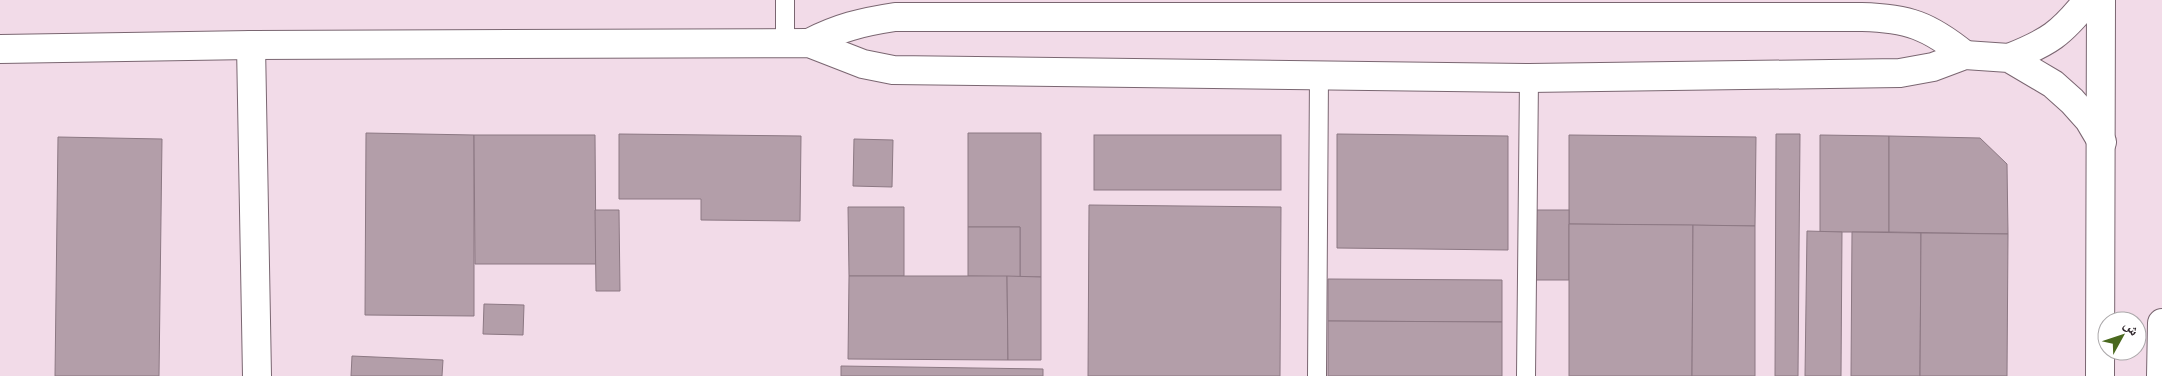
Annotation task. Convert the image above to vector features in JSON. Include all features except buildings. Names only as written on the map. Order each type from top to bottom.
[{"type":"street","points":[[0,48],[797,43],[863,64],[893,70],[1529,78],[1900,73],[1933,67],[1965,55],[2009,58],[2041,46],[2068,26],[2088,0]]},
{"type":"street","points":[[2100,376],[2102,0]]},
{"type":"street","points":[[797,43],[865,21],[895,17],[1862,17],[1890,18],[1917,24],[1943,37],[1965,55]]},
{"type":"street","points":[[251,45],[257,376]]},
{"type":"street","points":[[2009,58],[2053,84],[2072,101],[2089,120],[2102,142]]},
{"type":"street","points":[[2161,376],[2162,322]]},
{"type":"lane","points":[[785,0],[797,43]]},
{"type":"lane","points":[[1317,376],[1319,75]]},
{"type":"lane","points":[[1526,376],[1529,78]]}]
